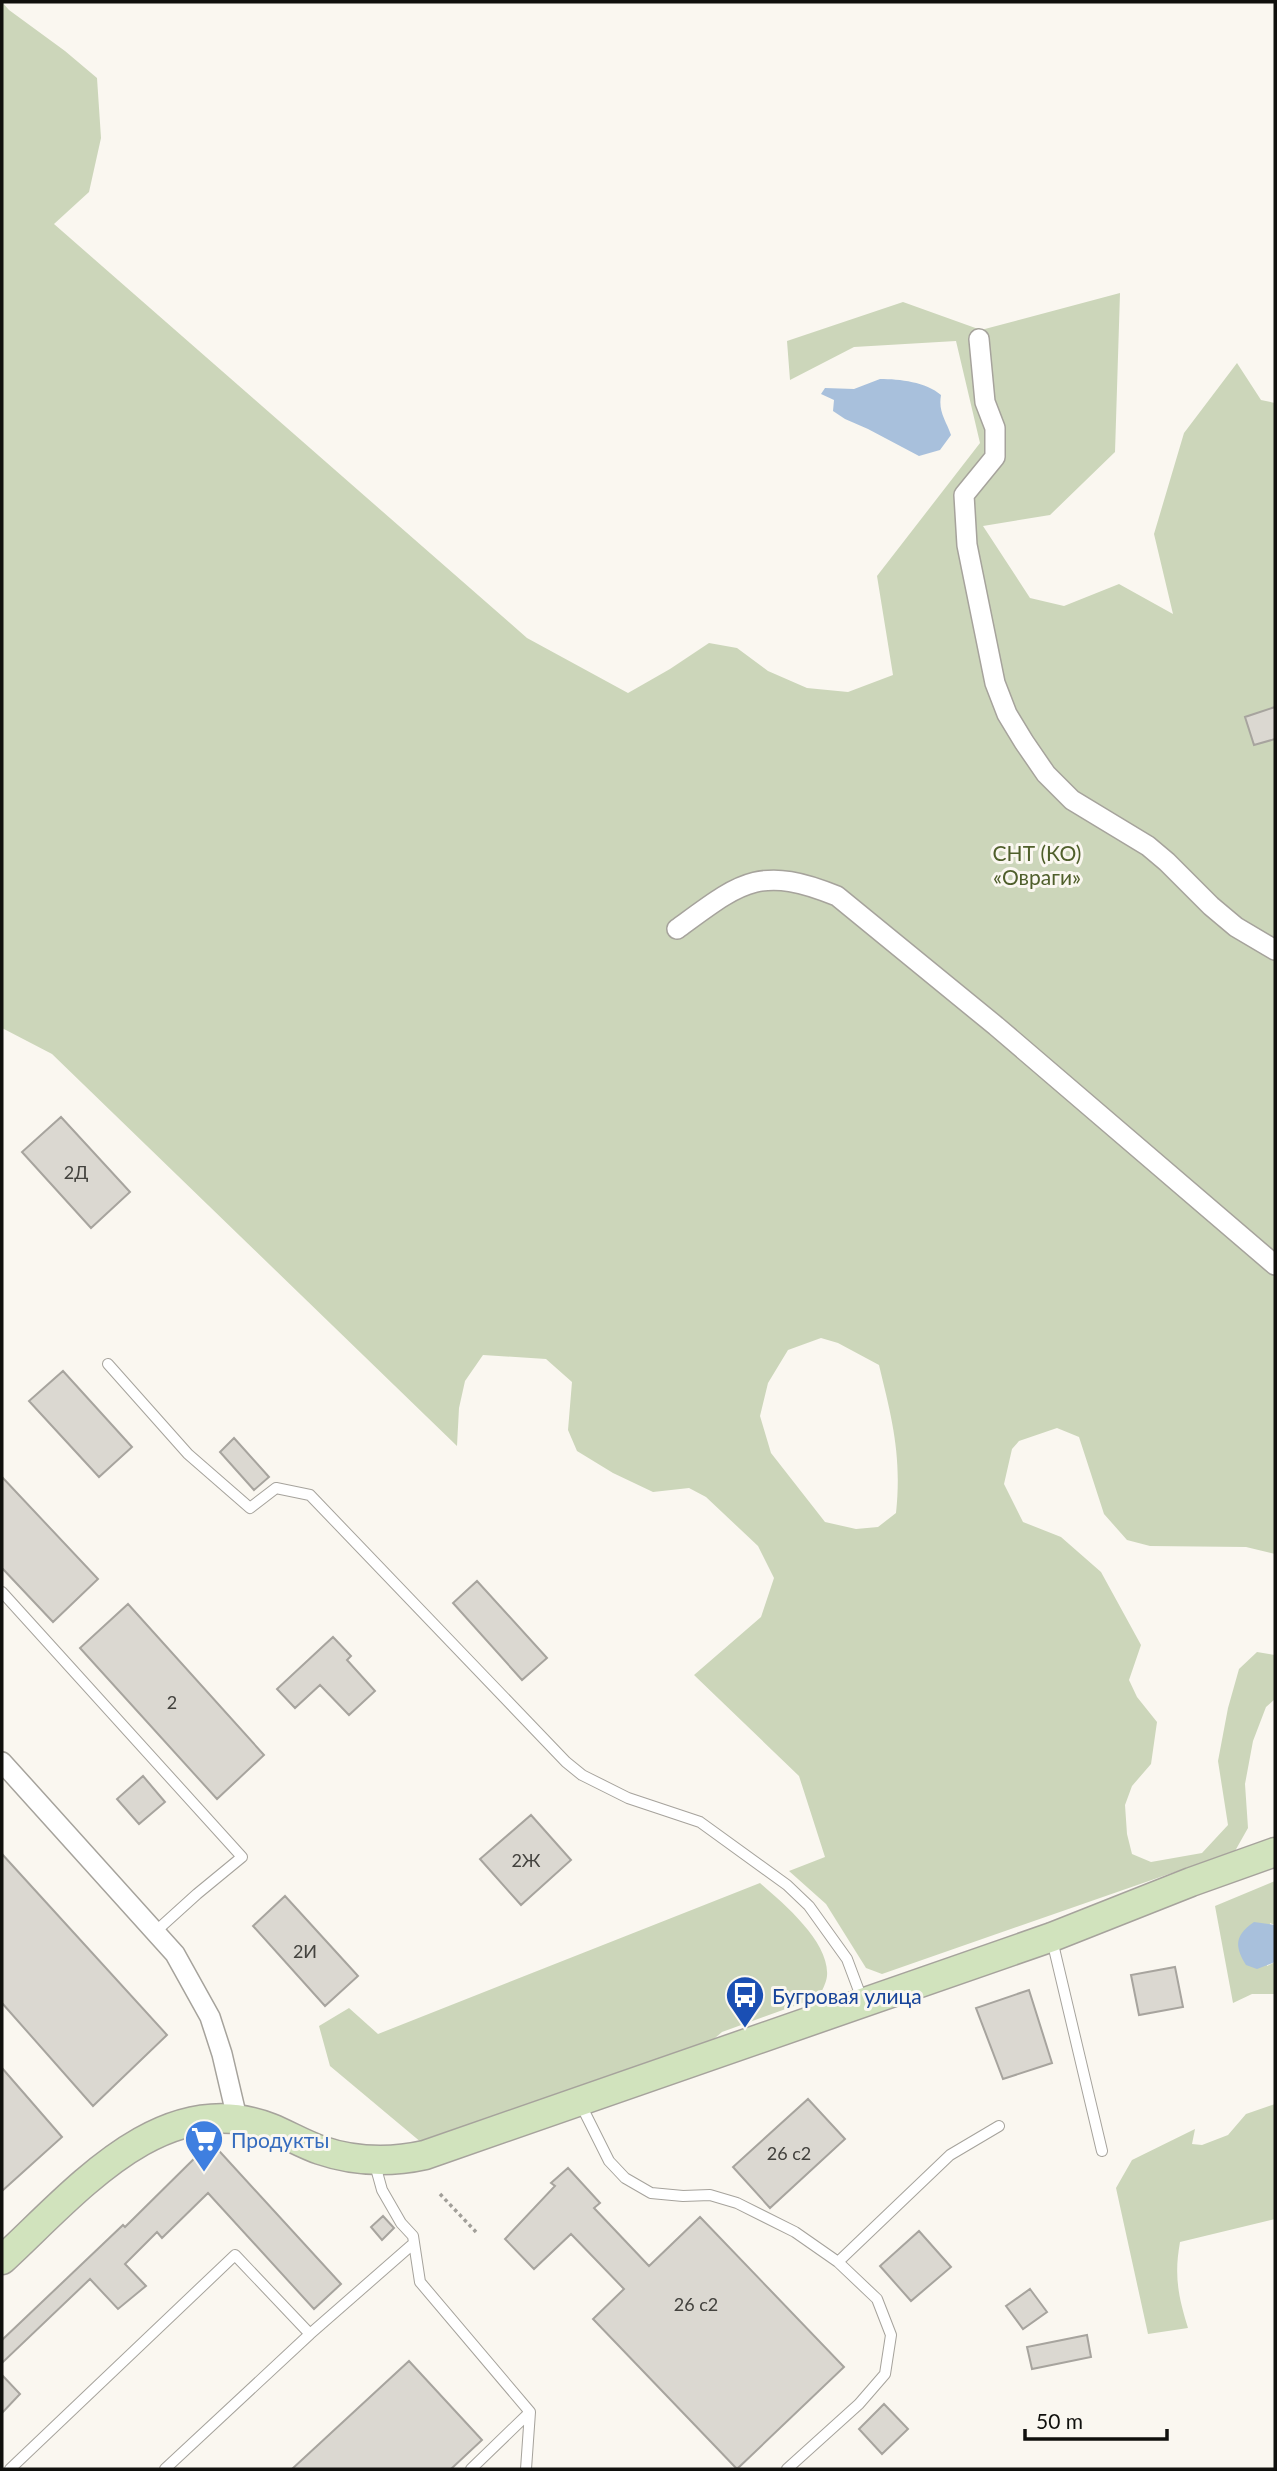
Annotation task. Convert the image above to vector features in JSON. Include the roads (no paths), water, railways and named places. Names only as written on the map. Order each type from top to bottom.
[{"type":"street","points":[[979,339],[985,402],[995,428],[995,457],[964,495],[967,545],[990,663],[1007,714],[1046,774],[1072,800],[1147,846],[1236,927],[1275,950]]},
{"type":"street","points":[[677,929],[745,884],[775,878],[807,883],[837,896],[996,1026],[1275,1265]]},
{"type":"street","points":[[2,1762],[175,1954],[210,2017],[237,2118]]},
{"type":"street","points":[[2,2260],[98,2172],[145,2138],[177,2124],[208,2117],[237,2118],[271,2128],[319,2150],[345,2157],[400,2161],[425,2155],[1052,1937],[1272,1853]]},
{"type":"lane","points":[[108,1364],[188,1454],[250,1508],[276,1488],[310,1495],[556,1752],[582,1775],[628,1798],[700,1822],[787,1885],[809,1906],[847,1959],[864,2003]]},
{"type":"lane","points":[[2,1592],[242,1857],[155,1932]]},
{"type":"lane","points":[[1052,1937],[1102,2151]]},
{"type":"lane","points":[[579,2101],[609,2161],[625,2178],[651,2193],[710,2195],[737,2203],[795,2232],[838,2262],[877,2299],[891,2335],[885,2374],[859,2404],[787,2469]]},
{"type":"lane","points":[[838,2262],[950,2155],[999,2126]]},
{"type":"lane","points":[[374,2161],[382,2190],[401,2223],[413,2235],[420,2282],[530,2412],[526,2469]]},
{"type":"lane","points":[[164,2469],[310,2334],[414,2243]]},
{"type":"lane","points":[[10,2469],[235,2255],[310,2334]]},
{"type":"lane","points":[[471,2469],[530,2412]]},
{"type":"water","points":[[880,379],[920,384],[941,395],[942,411],[951,435],[940,450],[919,456],[845,419],[833,411],[834,400],[821,394],[825,388],[854,389]]},
{"type":"water","points":[[1254,1922],[1275,1925],[1275,1962],[1257,1969],[1246,1965],[1238,1946],[1240,1936]]},
{"type":"place","name":"Бугровая улица","points":[[745,2029]]},
{"type":"place","name":"Продукты","points":[[204,2173]]},
{"type":"park label","name":"СНТ (КО) «Овраги»","points":[[1037,864]]}]
